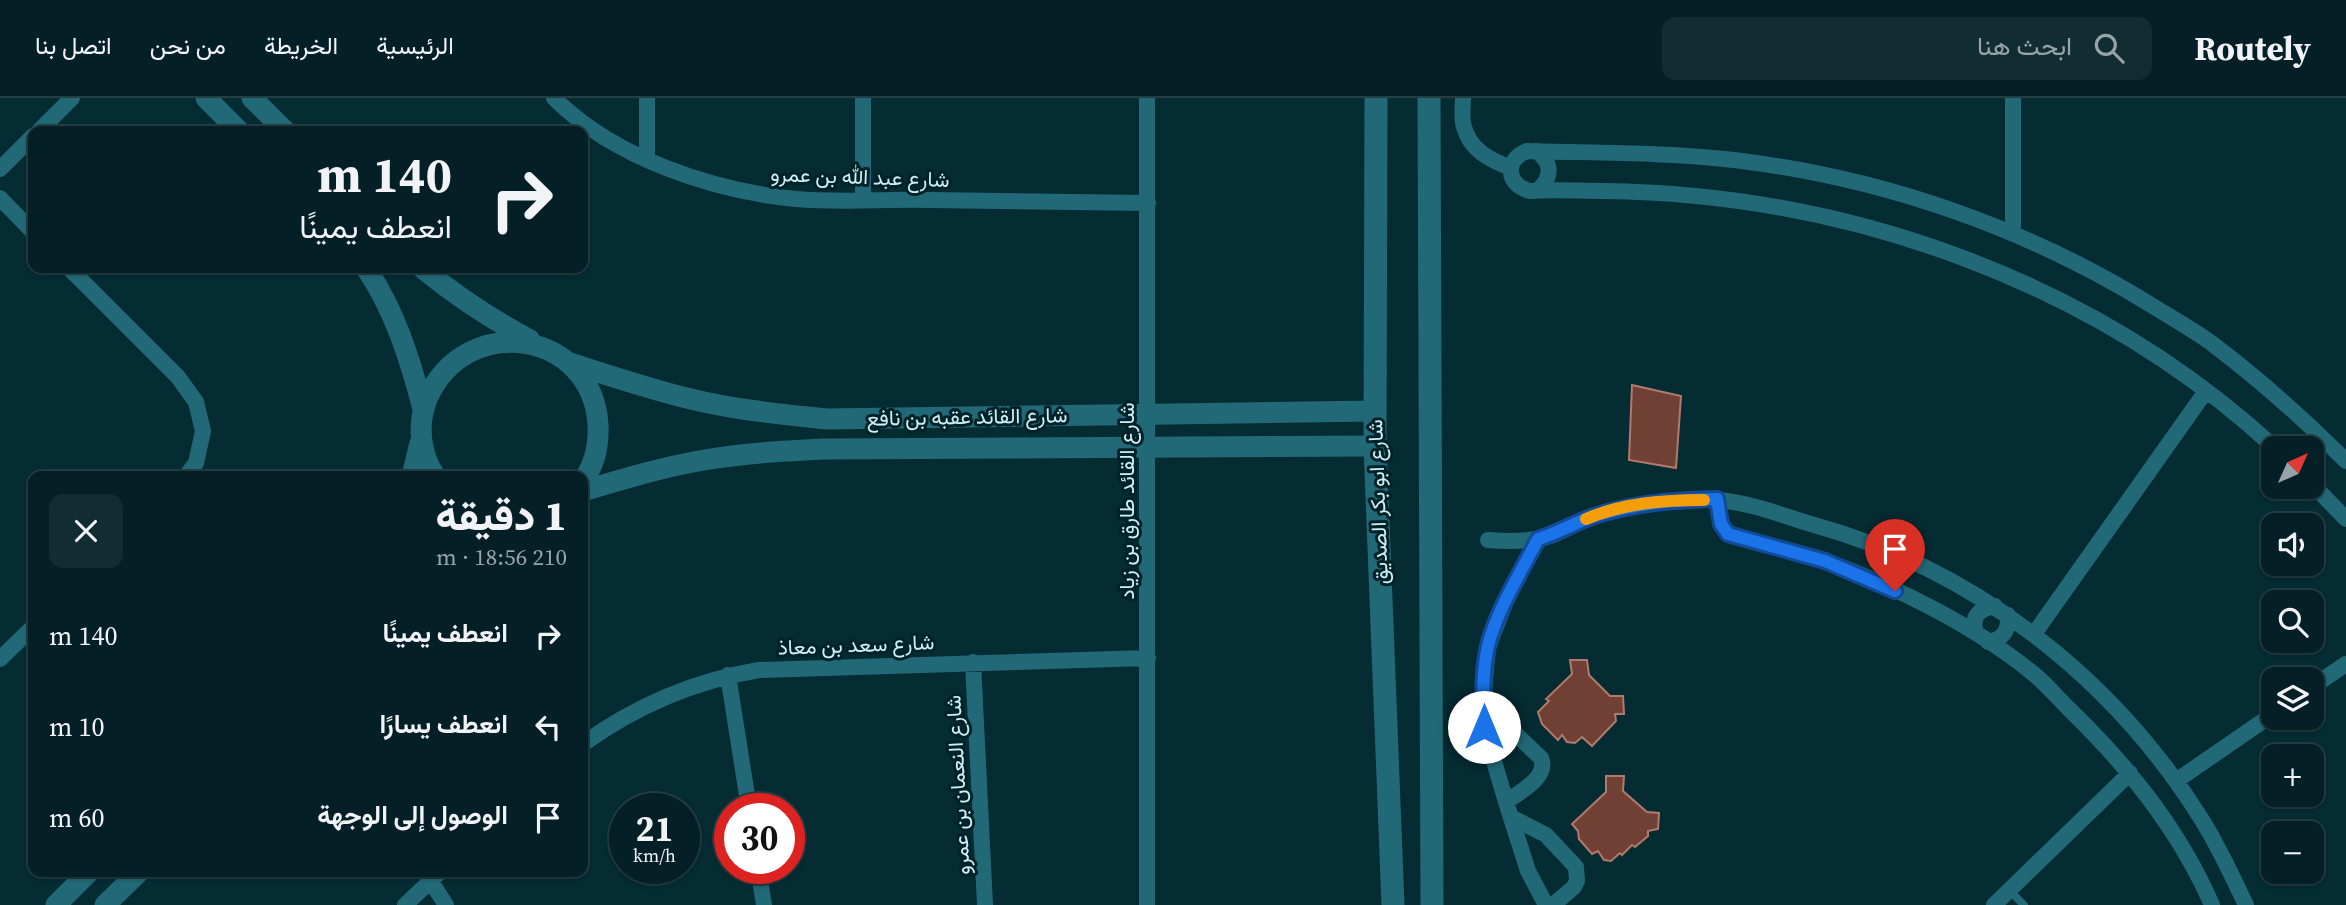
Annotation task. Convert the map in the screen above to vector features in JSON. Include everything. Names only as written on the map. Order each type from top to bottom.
[{"type":"main road","name":"شارع ابو بكر الصديق","points":[[1376,98],[1375,446],[1393,905]]},
{"type":"main road","points":[[1429,98],[1432,905]]},
{"type":"street","points":[[43,126],[72,98]]},
{"type":"street","points":[[206,98],[234,126]]},
{"type":"street","points":[[252,98],[280,126]]},
{"type":"street","name":"شارع عبد الله بن عمرو","points":[[554,98],[589,126],[647,159],[704,181],[756,194],[799,199],[1148,203]]},
{"type":"street","points":[[647,98],[647,159]]},
{"type":"street","points":[[863,98],[863,199]]},
{"type":"street","name":"شارع القائد طارق بن زياد","points":[[1147,98],[1147,905]]},
{"type":"street","points":[[1463,98],[1463,126],[1473,145],[1488,159],[1511,168]]},
{"type":"street","points":[[2013,98],[2013,233]]},
{"type":"street","points":[[0,169],[28,141]]},
{"type":"street","points":[[2261,436],[2206,391],[2167,364],[2074,307],[1982,265],[1901,236],[1818,214],[1733,199],[1657,192],[1522,189],[1515,184],[1511,176],[1513,160],[1527,151],[1661,153],[1734,160],[1829,175],[1922,199],[2013,233],[2113,281],[2208,341],[2295,410],[2346,461]]},
{"type":"street","points":[[1535,152],[1544,157],[1549,175],[1538,190]]},
{"type":"street","points":[[0,198],[28,227]]},
{"type":"street","points":[[74,273],[178,377],[196,402],[203,431],[196,463],[190,471]]},
{"type":"street","points":[[369,273],[395,320],[411,363],[423,409],[421,438],[413,471]]},
{"type":"street","points":[[428,273],[494,320],[567,362],[586,384],[597,412],[599,442],[588,473]]},
{"type":"street","points":[[423,409],[435,381],[455,359],[481,346],[511,341],[541,346]]},
{"type":"street","name":"شارع القائد عقبه بن نافع","points":[[567,362],[694,400],[759,412],[825,419],[1375,411]]},
{"type":"street","points":[[2034,634],[2206,391]]},
{"type":"street","points":[[421,438],[432,471]]},
{"type":"street","name":"شارع القائد عقبه بن نافع","points":[[588,490],[657,470],[764,452],[824,449],[1375,446]]},
{"type":"street","points":[[2324,496],[2346,519]]},
{"type":"street","points":[[1717,499],[1721,524],[1728,534],[1825,561],[1919,601],[1982,638],[2035,675],[2103,741],[2151,797],[2212,905]]},
{"type":"street","points":[[1488,540],[1515,542],[1538,539],[1591,517],[1630,506],[1670,500],[1717,499],[1849,534],[1924,565],[2001,610],[2034,634],[2099,690],[2140,733],[2176,780],[2200,818],[2246,905]]},
{"type":"street","points":[[1538,539],[1506,601],[1488,647],[1483,702],[1484,727],[1508,810],[1528,871],[1546,905]]},
{"type":"street","points":[[1982,638],[1973,624],[1976,614],[1984,608],[2001,610]]},
{"type":"street","points":[[1982,638],[1998,640],[2005,634],[2009,625],[2001,610]]},
{"type":"street","points":[[0,659],[28,632]]},
{"type":"street","points":[[0,635],[13,647]]},
{"type":"street","name":"شارع سعد بن معاذ","points":[[588,740],[644,705],[678,690],[728,675],[791,668],[1148,658]]},
{"type":"street","name":"شارع النعمان بن عمرو","points":[[973,662],[985,905]]},
{"type":"street","points":[[2324,679],[2346,664]]},
{"type":"street","points":[[728,675],[747,793]]},
{"type":"street","points":[[2176,780],[2261,721]]},
{"type":"street","points":[[1484,727],[1498,722],[1504,724],[1541,758],[1543,764],[1540,775],[1508,810]]},
{"type":"street","points":[[1994,905],[2130,773]]},
{"type":"street","points":[[2173,832],[2172,818],[2178,811],[2188,809],[2200,818]]},
{"type":"street","points":[[1508,810],[1546,835],[1576,867],[1577,881],[1574,887],[1553,905]]},
{"type":"street","points":[[2173,832],[2184,839],[2193,838],[2200,832],[2200,818]]},
{"type":"street","points":[[56,905],[84,877]]},
{"type":"street","points":[[105,905],[134,877]]},
{"type":"street","points":[[405,905],[434,877]]},
{"type":"street","points":[[435,877],[446,905]]},
{"type":"street","points":[[761,884],[764,905]]},
{"type":"lane","points":[[2009,890],[2024,905]]},
{"type":"building","points":[[1632,385],[1681,396],[1676,468],[1629,460]]},
{"type":"building","points":[[1570,660],[1587,660],[1589,675],[1610,696],[1623,696],[1624,714],[1615,714],[1616,721],[1592,746],[1582,737],[1575,743],[1567,742],[1562,735],[1558,740],[1542,724],[1538,712],[1549,701],[1546,699],[1572,674]]},
{"type":"building","points":[[1606,776],[1624,776],[1623,791],[1647,812],[1659,813],[1658,829],[1648,831],[1648,836],[1635,847],[1632,845],[1611,861],[1604,860],[1598,851],[1592,854],[1579,839],[1578,831],[1572,824],[1606,792]]},
{"type":"slow traffic","points":[[1586,519],[1630,506],[1670,500],[1704,500]]},
{"type":"route","points":[[1484,727],[1483,702],[1488,647],[1506,601],[1538,539],[1591,517],[1630,506],[1670,500],[1717,499],[1721,524],[1728,534],[1825,561],[1895,591]]}]
